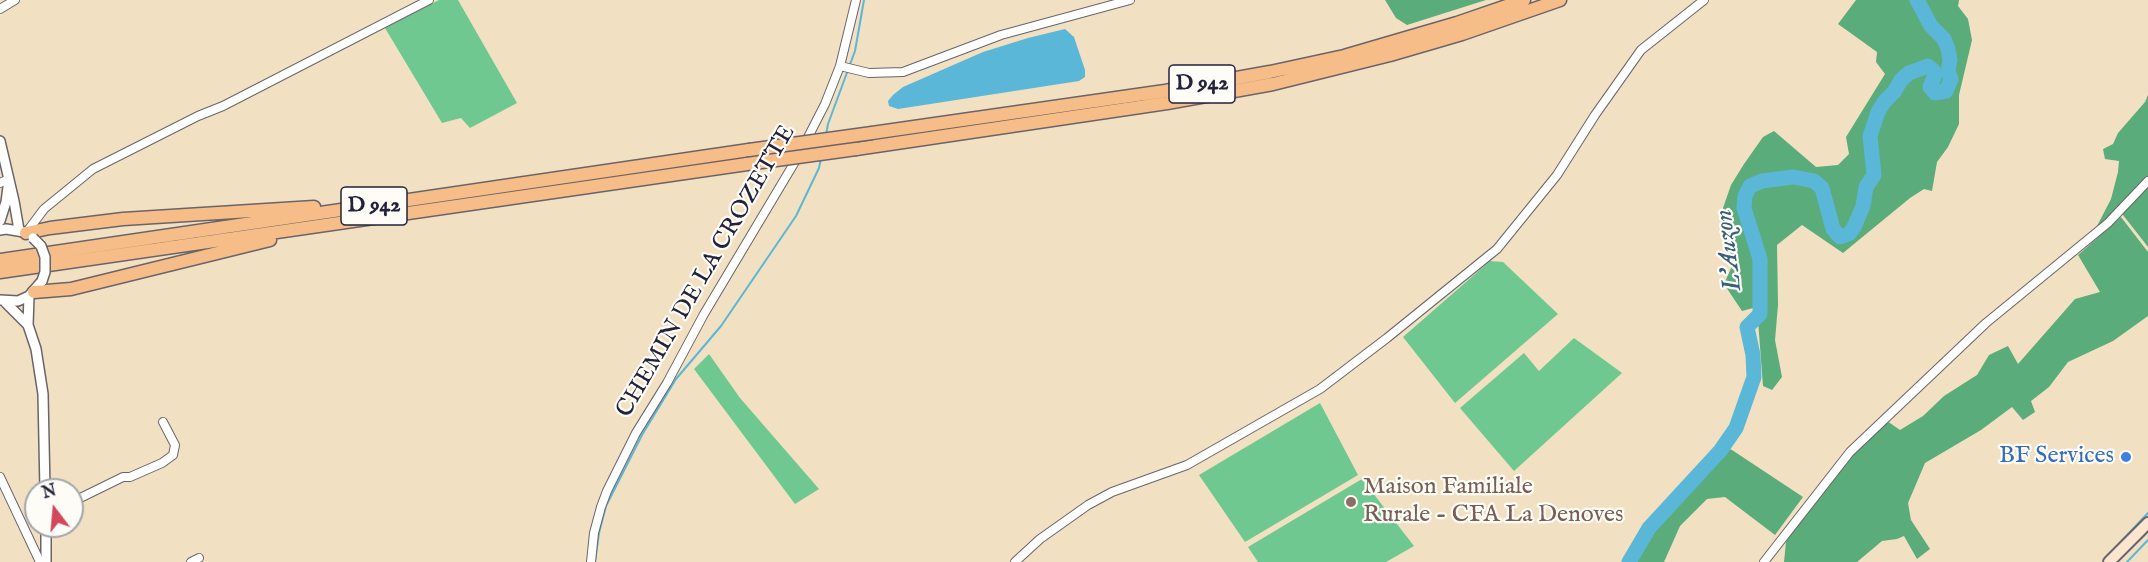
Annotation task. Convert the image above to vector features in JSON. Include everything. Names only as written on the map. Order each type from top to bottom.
[{"type":"highway","name":"D 942","points":[[0,272],[748,150],[1165,91],[1270,72],[1356,53],[1457,24],[1524,0]]},
{"type":"highway","name":"D 942","points":[[0,260],[747,164],[1167,103],[1273,84],[1390,56],[1560,0]]},
{"type":"highway","name":"D 942","points":[[26,234],[50,228],[123,219],[386,210]]},
{"type":"highway","name":"D 942","points":[[31,294],[71,289],[386,210]]},
{"type":"main road","points":[[2109,562],[2148,523]]},
{"type":"street","points":[[0,9],[15,0]]},
{"type":"street","points":[[26,234],[44,209],[93,168],[233,101],[429,0]]},
{"type":"street","name":"CHEMIN DE LA CROZETTE","points":[[591,562],[594,534],[601,507],[626,452],[704,314],[790,172],[825,104],[840,66],[856,0]]},
{"type":"street","points":[[840,66],[869,73],[903,72],[1001,35],[1130,0]]},
{"type":"street","points":[[1016,562],[1040,539],[1088,505],[1112,492],[1187,465],[1320,389],[1497,249],[1557,175],[1595,115],[1641,50],[1704,0]]},
{"type":"street","points":[[0,141],[6,202],[0,221]]},
{"type":"street","points":[[2,301],[18,301],[31,294],[42,281],[46,266],[41,246],[26,234],[4,181]]},
{"type":"street","points":[[1764,562],[1850,452],[1986,323],[2108,223],[2148,181]]},
{"type":"street","points":[[0,230],[26,234]]},
{"type":"street","points":[[31,294],[28,325],[36,349],[41,378],[45,478]]},
{"type":"street","points":[[2,301],[28,325]]},
{"type":"street","points":[[84,496],[123,477],[130,477],[162,463],[173,455],[175,445],[163,422]]},
{"type":"street","points":[[0,477],[40,562]]},
{"type":"street","points":[[46,538],[46,562]]},
{"type":"green space","points":[[439,0],[458,0],[517,103],[470,128],[461,118],[442,123],[385,28]]},
{"type":"green space","points":[[1385,0],[1486,0],[1407,25],[1396,18]]},
{"type":"green space","points":[[1856,0],[1959,0],[1958,6],[1968,19],[1972,40],[1959,95],[1959,124],[1948,147],[1937,162],[1932,191],[1924,189],[1910,198],[1843,253],[1802,225],[1777,245],[1778,305],[1775,340],[1782,377],[1772,390],[1763,386],[1757,307],[1742,311],[1724,284],[1732,266],[1723,244],[1723,208],[1731,185],[1744,164],[1763,137],[1774,131],[1816,167],[1838,165],[1849,154],[1846,137],[1885,74],[1876,62],[1877,52],[1838,24]]},
{"type":"green space","points":[[2148,95],[2148,247],[2123,215],[2116,211],[2096,228],[2111,199],[2119,161],[2105,159],[2103,149],[2113,144],[2118,133],[2145,102]]},
{"type":"green space","points":[[2121,217],[2148,252],[2148,316],[2113,341],[2068,362],[2049,387],[2031,401],[2035,412],[2023,420],[2012,407],[1981,430],[1925,463],[1908,503],[1911,520],[1930,549],[1917,559],[1904,536],[1882,541],[1857,562],[1784,562],[1786,542],[1801,516],[1849,458],[1887,421],[1900,430],[1923,416],[1944,396],[1977,375],[1989,355],[2008,346],[2018,364],[2075,299],[2100,292],[2078,255]]},
{"type":"green space","points":[[1490,261],[1503,262],[1558,314],[1455,403],[1403,337]]},
{"type":"green space","points":[[1574,338],[1622,373],[1514,471],[1460,408],[1524,353],[1539,371]]},
{"type":"green space","points":[[709,354],[740,398],[819,489],[795,504],[694,369]]},
{"type":"green space","points":[[1320,403],[1358,475],[1245,542],[1199,475]]},
{"type":"green space","points":[[1724,447],[1803,497],[1775,535],[1725,497],[1707,499],[1680,526],[1664,562],[1635,562],[1653,530]]},
{"type":"green space","name":"Maison Familiale Rurale - CFA La Denoves","points":[[1362,479],[1414,546],[1386,562],[1258,562],[1248,547]]},
{"type":"water","points":[[1065,29],[1074,37],[1085,70],[1085,77],[1079,81],[898,109],[889,106],[888,101],[903,87],[983,52]]},
{"type":"waterway","points":[[826,135],[855,51],[864,0]]},
{"type":"waterway","name":"L'Auzon","points":[[1629,562],[1649,528],[1720,451],[1736,428],[1754,377],[1753,355],[1747,327],[1760,314],[1760,259],[1744,208],[1745,196],[1750,186],[1762,181],[1793,177],[1814,181],[1822,188],[1833,229],[1840,237],[1849,234],[1863,206],[1866,187],[1874,175],[1870,136],[1884,102],[1909,73],[1928,66],[1935,75],[1930,87],[1935,93],[1946,91],[1951,79],[1948,71],[1950,60],[1948,49],[1944,39],[1931,26],[1917,0]]},
{"type":"waterway","points":[[595,562],[606,506],[642,435],[676,379],[721,326],[796,216],[819,168],[821,158]]},
{"type":"waterway","points":[[2115,548],[2148,513]]},
{"type":"waterway","points":[[2127,562],[2148,540]]},
{"type":"place","name":"BF Services","points":[[2126,457]]},
{"type":"place","name":"Maison Familiale Rurale - CFA La Denoves","points":[[1351,502]]}]
